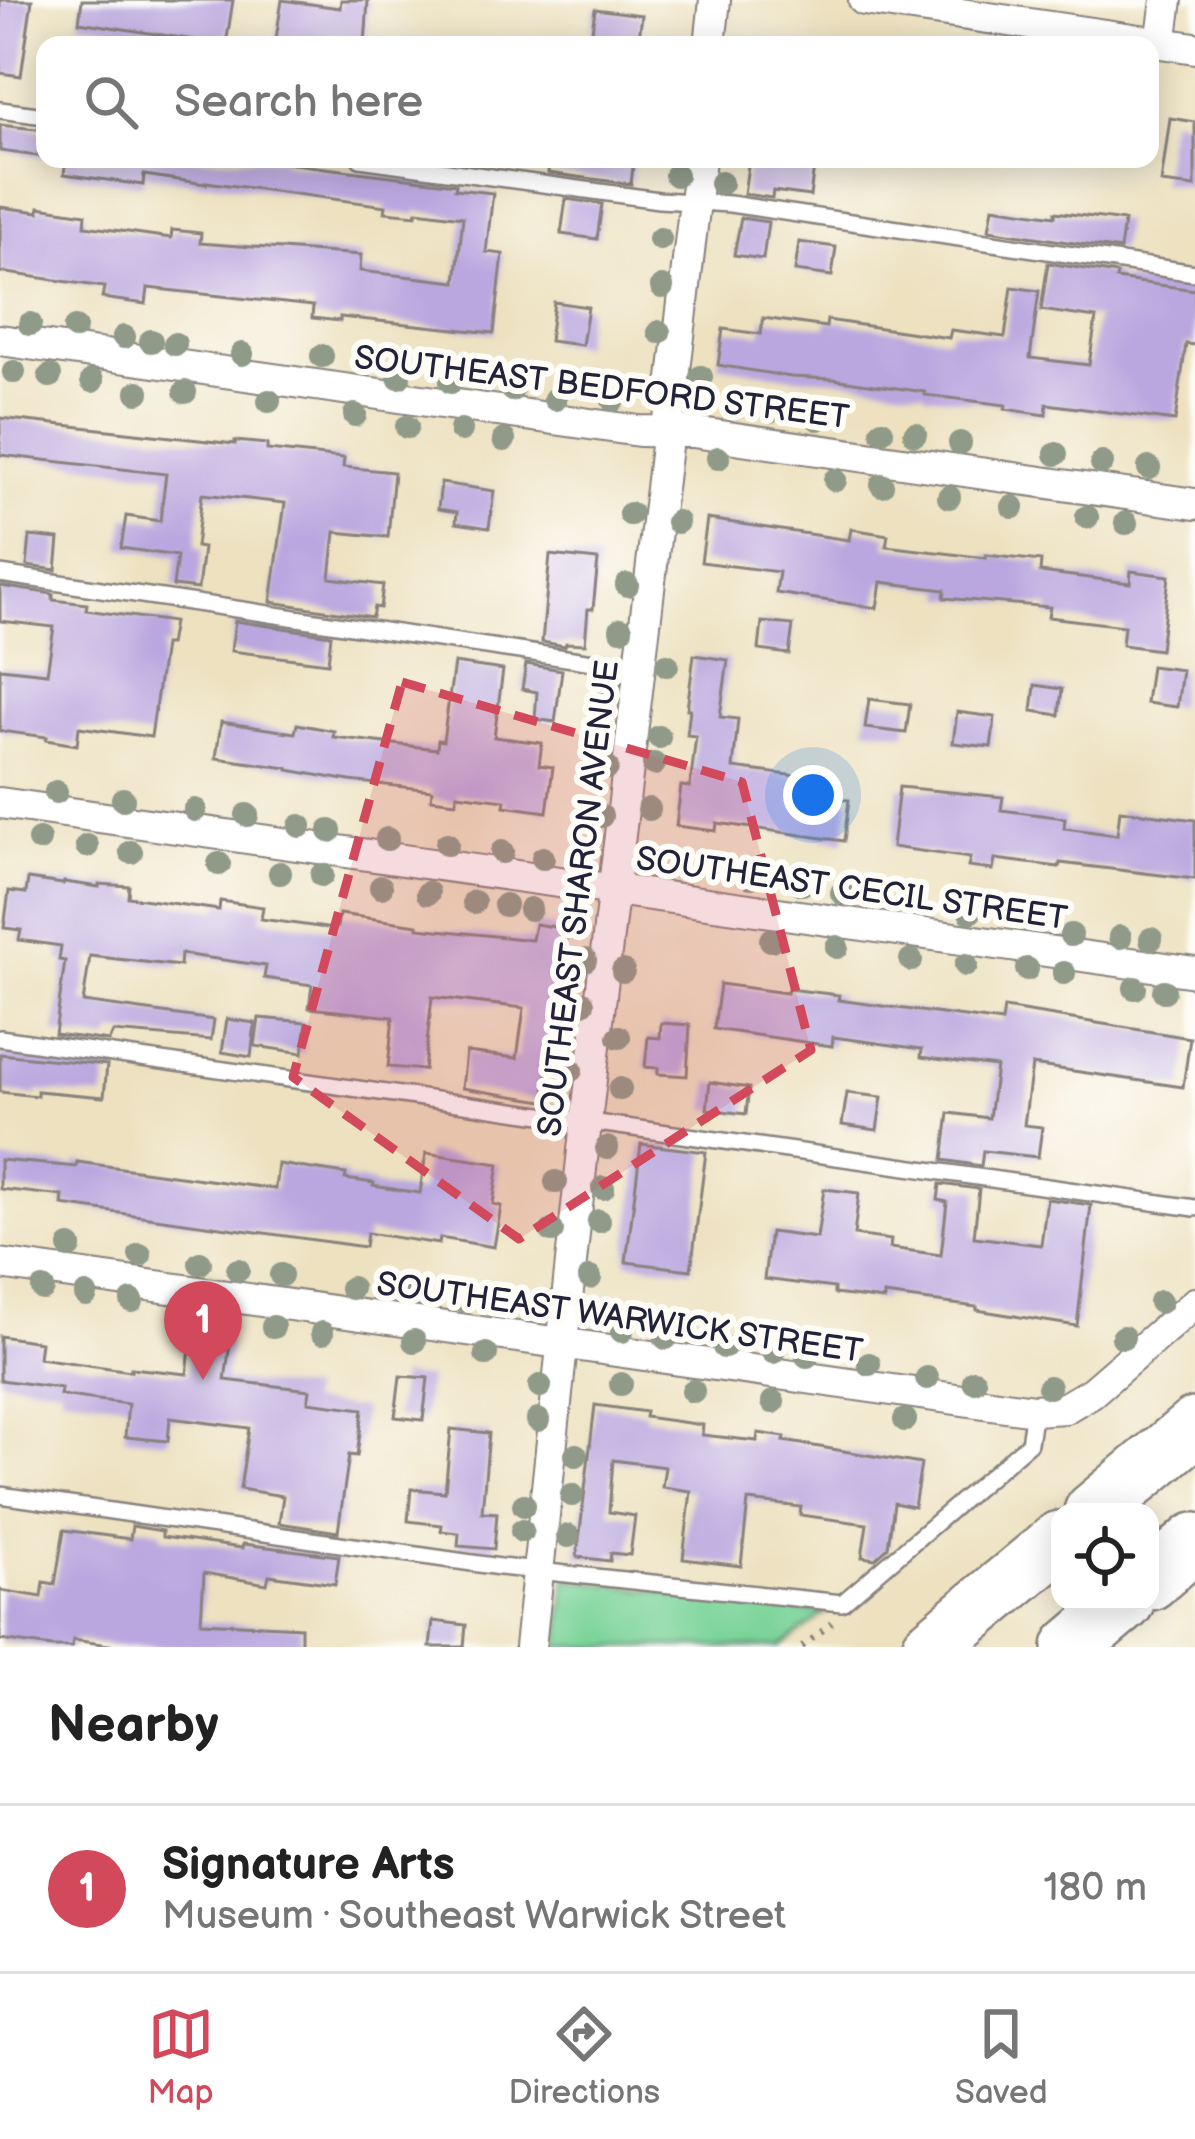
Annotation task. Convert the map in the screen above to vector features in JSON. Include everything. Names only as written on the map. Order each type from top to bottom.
[{"type":"highway","points":[[1104,1503],[1195,1427]]},
{"type":"highway","points":[[1159,1573],[1195,1542]]},
{"type":"highway","points":[[931,1647],[1051,1547]]},
{"type":"highway","points":[[1072,1647],[1114,1611]]},
{"type":"street","points":[[711,36],[715,0]]},
{"type":"street","points":[[864,0],[1113,36]]},
{"type":"street","points":[[1167,0],[1161,43],[1195,48]]},
{"type":"street","name":"SOUTHEAST SHARON AVENUE","points":[[530,1647],[586,1122],[699,168]]},
{"type":"street","name":"SOUTHEAST BEDFORD STREET","points":[[0,340],[1195,504]]},
{"type":"street","name":"SOUTHEAST CECIL STREET","points":[[0,803],[1195,972]]},
{"type":"street","name":"SOUTHEAST WARWICK STREET","points":[[0,1264],[1034,1410],[1065,1408],[1092,1392],[1195,1303]]},
{"type":"lane","points":[[0,110],[36,115]]},
{"type":"lane","points":[[430,168],[730,204],[1195,273]]},
{"type":"lane","points":[[0,574],[640,669]]},
{"type":"lane","points":[[0,1038],[1195,1208]]},
{"type":"lane","points":[[0,1495],[500,1567],[842,1603],[1029,1443],[1034,1410]]},
{"type":"highlighted area","points":[[402,682],[742,782],[811,1050],[519,1239],[293,1077]]},
{"type":"green space","points":[[566,1579],[825,1613],[780,1647],[559,1647]]},
{"type":"building","points":[[0,0],[32,0],[21,76],[0,73]]},
{"type":"building","points":[[82,0],[233,0],[227,36],[168,36],[79,22]]},
{"type":"building","points":[[282,0],[340,8],[341,0],[368,0],[366,36],[276,36]]},
{"type":"building","points":[[595,9],[642,15],[639,36],[591,36]]},
{"type":"building","points":[[1170,118],[1195,122],[1195,187],[1161,183]]},
{"type":"building","points":[[0,125],[36,129],[36,156],[0,151]]},
{"type":"building","points":[[65,168],[325,168],[493,193],[486,252],[503,254],[494,333],[312,318],[313,306],[148,288],[146,304],[102,298],[104,287],[0,272],[0,207],[39,212],[39,207],[86,214],[85,226],[171,238],[172,230],[201,233],[200,243],[361,255],[360,271],[456,282],[463,217],[385,212],[386,206],[144,175],[143,185],[64,174]]},
{"type":"building","points":[[548,168],[633,168],[631,184],[548,173]]},
{"type":"building","points":[[748,168],[814,168],[810,196],[773,191],[772,198],[744,194]]},
{"type":"building","points":[[566,199],[602,204],[597,239],[561,234]]},
{"type":"building","points":[[993,207],[1124,221],[1120,250],[989,230]]},
{"type":"building","points":[[741,218],[768,222],[763,259],[734,255]]},
{"type":"building","points":[[799,242],[836,247],[832,276],[795,271]]},
{"type":"building","points":[[1048,263],[1195,290],[1195,345],[1186,344],[1175,421],[1047,404],[1046,415],[925,392],[718,365],[723,329],[761,334],[763,318],[826,327],[827,320],[949,338],[951,330],[1005,337],[1012,287],[1039,291],[1030,358],[1089,365],[1096,318],[1041,310]]},
{"type":"building","points":[[554,302],[588,307],[582,345],[549,341]]},
{"type":"building","points":[[0,418],[267,444],[267,450],[344,458],[343,467],[394,472],[388,537],[335,532],[330,578],[383,585],[380,608],[374,607],[372,617],[271,602],[285,503],[202,494],[196,547],[203,548],[198,589],[173,586],[177,556],[121,548],[126,516],[160,521],[166,474],[0,455]]},
{"type":"building","points":[[441,483],[494,491],[489,528],[456,523],[457,512],[438,509]]},
{"type":"building","points":[[707,519],[849,540],[851,529],[888,535],[886,546],[1041,561],[1040,572],[1130,583],[1131,571],[1169,576],[1160,650],[1122,645],[1124,626],[1048,617],[1050,607],[944,598],[945,590],[881,582],[877,608],[776,593],[779,572],[701,562]]},
{"type":"building","points":[[30,536],[59,539],[56,570],[27,566]]},
{"type":"building","points":[[550,555],[598,560],[585,644],[542,642]]},
{"type":"building","points":[[0,586],[53,594],[53,600],[87,604],[86,610],[173,622],[169,645],[164,645],[151,737],[79,727],[77,745],[0,731],[0,668],[47,673],[54,627],[0,621]]},
{"type":"building","points":[[235,621],[331,635],[328,663],[231,651]]},
{"type":"building","points":[[762,622],[793,625],[789,654],[759,650]]},
{"type":"building","points":[[694,655],[728,660],[720,717],[738,719],[733,768],[805,777],[802,794],[849,800],[844,841],[717,823],[716,831],[676,826],[681,786],[690,787],[696,736],[687,735]]},
{"type":"building","points":[[454,663],[503,670],[494,737],[542,743],[539,765],[553,767],[547,812],[457,794],[456,802],[431,799],[432,790],[216,758],[221,722],[295,733],[297,724],[334,731],[333,737],[437,749],[438,740],[443,741]]},
{"type":"building","points":[[526,664],[562,670],[555,722],[535,719],[537,692],[522,689]]},
{"type":"building","points":[[1151,666],[1182,670],[1177,707],[1146,703]]},
{"type":"building","points":[[1035,685],[1062,689],[1059,715],[1032,711]]},
{"type":"building","points":[[869,699],[910,704],[906,733],[865,728]]},
{"type":"building","points":[[957,712],[995,717],[991,747],[953,743]]},
{"type":"building","points":[[899,787],[1003,797],[1001,810],[1065,818],[1064,828],[1117,835],[1120,810],[1195,820],[1195,879],[995,859],[993,870],[968,867],[970,858],[892,847]]},
{"type":"building","points":[[28,879],[129,886],[128,897],[219,910],[220,901],[263,907],[261,919],[333,929],[339,914],[532,940],[535,924],[568,929],[544,1101],[462,1088],[466,1052],[517,1058],[524,1008],[432,997],[424,1070],[388,1067],[393,1017],[309,1008],[312,985],[264,978],[266,966],[181,954],[180,966],[90,956],[83,1002],[214,1020],[211,1040],[113,1032],[109,1041],[55,1034],[65,961],[59,960],[61,946],[19,940],[21,930],[4,928],[9,891],[26,893]]},
{"type":"building","points":[[720,984],[839,995],[838,1000],[1002,1022],[1004,1008],[1190,1038],[1183,1087],[1032,1065],[1024,1125],[1042,1127],[1038,1157],[983,1151],[981,1166],[943,1160],[949,1113],[989,1118],[996,1067],[921,1057],[922,1049],[833,1037],[832,1046],[714,1029]]},
{"type":"building","points":[[259,1018],[307,1022],[303,1053],[255,1046]]},
{"type":"building","points":[[227,1019],[255,1023],[251,1057],[222,1052]]},
{"type":"building","points":[[661,1023],[690,1025],[687,1076],[658,1074],[658,1068],[645,1067],[648,1037],[660,1038]]},
{"type":"building","points":[[0,1054],[107,1065],[104,1097],[0,1092]]},
{"type":"building","points":[[710,1082],[749,1088],[746,1114],[707,1109]]},
{"type":"building","points":[[847,1093],[882,1097],[877,1130],[842,1125]]},
{"type":"building","points":[[641,1144],[706,1152],[691,1270],[626,1262]]},
{"type":"building","points":[[426,1153],[499,1164],[493,1204],[501,1206],[494,1247],[367,1233],[365,1247],[62,1205],[63,1196],[0,1189],[0,1160],[76,1167],[77,1162],[275,1189],[278,1164],[346,1174],[345,1179],[420,1193]]},
{"type":"building","points":[[940,1184],[979,1189],[974,1237],[1041,1245],[1047,1199],[1091,1205],[1077,1326],[977,1307],[834,1294],[834,1288],[764,1279],[770,1232],[817,1238],[824,1189],[859,1193],[854,1235],[891,1240],[890,1248],[941,1255],[947,1202],[938,1200]]},
{"type":"building","points":[[0,1336],[40,1342],[38,1358],[187,1374],[191,1339],[230,1344],[225,1380],[310,1390],[308,1402],[363,1409],[357,1456],[349,1455],[338,1532],[279,1523],[283,1496],[240,1489],[249,1428],[170,1418],[168,1441],[125,1437],[128,1404],[60,1395],[61,1388],[0,1380]]},
{"type":"building","points":[[400,1376],[428,1378],[423,1420],[395,1417]]},
{"type":"building","points":[[595,1405],[703,1425],[702,1435],[757,1441],[758,1433],[921,1464],[914,1507],[894,1503],[888,1547],[875,1559],[862,1557],[867,1524],[800,1515],[801,1507],[748,1501],[741,1566],[683,1559],[691,1491],[662,1487],[665,1467],[613,1460],[609,1512],[635,1516],[630,1555],[611,1553],[610,1561],[577,1557]]},
{"type":"building","points":[[451,1429],[489,1433],[482,1512],[497,1513],[494,1549],[458,1546],[459,1533],[441,1531],[442,1525],[408,1521],[411,1489],[445,1492]]},
{"type":"building","points":[[132,1526],[162,1531],[162,1537],[339,1556],[335,1584],[269,1575],[267,1584],[204,1573],[201,1622],[301,1627],[301,1647],[123,1647],[73,1640],[72,1647],[52,1647],[0,1640],[0,1590],[42,1597],[44,1582],[55,1584],[64,1530],[130,1539]]},
{"type":"building","points":[[433,1621],[466,1625],[464,1647],[430,1647]]},
{"type":"place","name":"Signature Arts","points":[[203,1380]]}]
